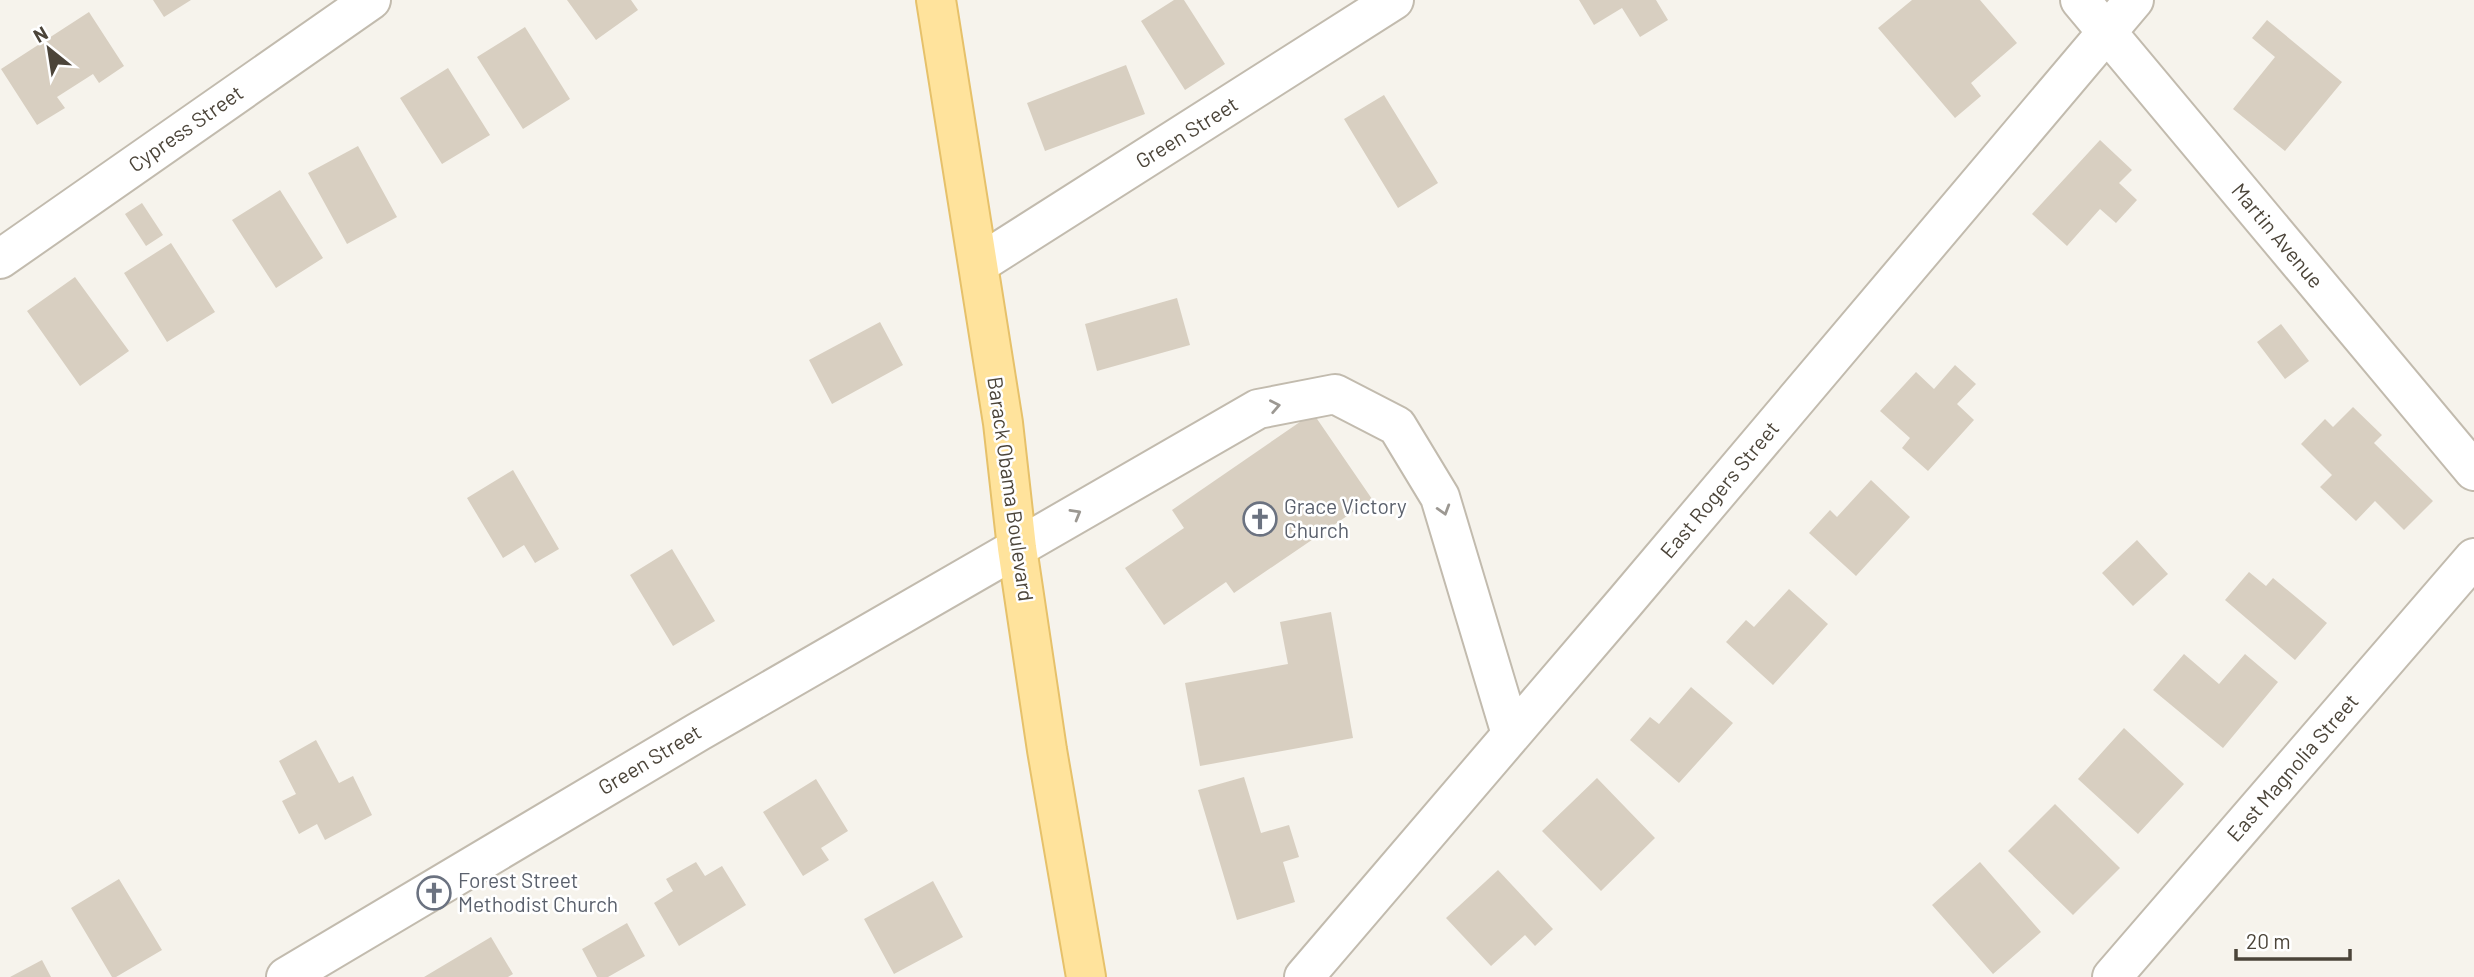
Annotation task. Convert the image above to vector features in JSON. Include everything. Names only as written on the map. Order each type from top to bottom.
[{"type":"main road","name":"Barack Obama Boulevard","points":[[936,0],[1003,423],[1017,548],[1047,750],[1086,977]]},
{"type":"street","name":"Cypress Street","points":[[1,255],[371,0]]},
{"type":"street","name":"Green Street","points":[[979,264],[1394,0]]},
{"type":"street","name":"Martin Avenue","points":[[2080,0],[2474,471]]},
{"type":"street","name":"East Rogers Street","points":[[1304,977],[2134,0]]},
{"type":"street","name":"Green Street","points":[[286,977],[698,732],[1258,409],[1335,394],[1397,426],[1440,497],[1511,734]]},
{"type":"street","name":"East Magnolia Street","points":[[2112,977],[2474,558]]},
{"type":"building","points":[[153,0],[191,0],[164,17]]},
{"type":"building","points":[[567,0],[631,0],[638,10],[596,40]]},
{"type":"building","points":[[1174,0],[1184,0],[1225,64],[1185,90],[1141,21]]},
{"type":"building","points":[[1579,0],[1656,0],[1668,20],[1640,37],[1622,8],[1594,25]]},
{"type":"building","points":[[1912,0],[1980,0],[2017,43],[1971,83],[1981,96],[1955,118],[1878,28]]},
{"type":"building","points":[[89,12],[124,66],[99,83],[93,74],[57,97],[65,108],[37,125],[1,69]]},
{"type":"building","points":[[2267,20],[2342,82],[2285,151],[2233,109],[2275,57],[2252,38]]},
{"type":"building","points":[[525,27],[570,99],[523,129],[477,57]]},
{"type":"building","points":[[1126,65],[1145,114],[1045,151],[1027,103]]},
{"type":"building","points":[[448,68],[490,135],[442,164],[400,98]]},
{"type":"building","points":[[1384,95],[1438,183],[1398,208],[1344,119]]},
{"type":"building","points":[[2100,140],[2132,170],[2119,183],[2137,200],[2116,223],[2100,209],[2067,246],[2032,214]]},
{"type":"building","points":[[358,146],[397,217],[347,244],[308,173]]},
{"type":"building","points":[[280,190],[323,258],[276,288],[232,220]]},
{"type":"building","points":[[142,203],[163,235],[146,246],[125,214]]},
{"type":"building","points":[[171,243],[215,312],[167,342],[124,273]]},
{"type":"building","points":[[75,277],[129,351],[80,386],[27,311]]},
{"type":"building","points":[[1177,298],[1190,345],[1097,371],[1085,324]]},
{"type":"building","points":[[880,322],[903,365],[832,404],[809,360]]},
{"type":"building","points":[[2281,324],[2309,361],[2285,379],[2257,342]]},
{"type":"building","points":[[1955,365],[1976,384],[1957,404],[1974,420],[1928,471],[1902,448],[1910,438],[1880,411],[1916,372],[1934,389]]},
{"type":"building","points":[[2353,407],[2382,435],[2374,443],[2433,501],[2404,530],[2375,501],[2356,521],[2320,487],[2332,475],[2301,444],[2325,419],[2333,427]]},
{"type":"building","name":"Grace Victory Church","points":[[1313,413],[1372,499],[1234,593],[1226,582],[1164,625],[1125,568],[1184,528],[1172,510]]},
{"type":"building","points":[[513,470],[559,549],[535,563],[524,545],[503,558],[467,498]]},
{"type":"building","points":[[1871,480],[1910,517],[1856,576],[1809,533],[1830,510],[1837,517]]},
{"type":"building","points":[[2137,540],[2168,574],[2133,606],[2102,573]]},
{"type":"building","points":[[672,549],[715,621],[673,646],[630,575]]},
{"type":"building","points":[[2249,572],[2266,586],[2273,578],[2327,623],[2295,660],[2225,600]]},
{"type":"building","points":[[1789,589],[1828,624],[1773,685],[1726,642],[1746,620],[1754,627]]},
{"type":"building","points":[[1331,612],[1353,738],[1200,766],[1185,683],[1288,664],[1280,622]]},
{"type":"building","points":[[2184,654],[2219,684],[2245,654],[2278,682],[2223,748],[2153,690]]},
{"type":"building","points":[[1691,687],[1733,723],[1679,783],[1630,740],[1650,717],[1659,724]]},
{"type":"building","points":[[2124,728],[2184,784],[2138,834],[2078,779]]},
{"type":"building","points":[[316,740],[339,783],[353,776],[372,815],[325,840],[317,824],[299,834],[282,801],[296,794],[279,761]]},
{"type":"building","points":[[1244,777],[1261,833],[1289,825],[1299,857],[1283,862],[1295,902],[1237,920],[1198,790]]},
{"type":"building","points":[[1597,778],[1655,838],[1601,891],[1542,831]]},
{"type":"building","points":[[816,779],[848,831],[821,848],[829,860],[803,876],[763,812]]},
{"type":"building","points":[[2055,804],[2120,868],[2073,915],[2008,851]]},
{"type":"building","points":[[696,862],[705,876],[722,866],[746,905],[679,946],[654,903],[673,891],[666,879]]},
{"type":"building","points":[[1980,862],[2041,932],[1993,974],[1932,905]]},
{"type":"building","points":[[1498,870],[1553,929],[1535,946],[1525,935],[1491,966],[1446,918]]},
{"type":"building","points":[[119,879],[162,950],[112,977],[71,908]]},
{"type":"building","points":[[933,881],[963,937],[894,974],[864,919]]},
{"type":"building","points":[[627,923],[645,956],[608,977],[597,977],[582,949]]},
{"type":"building","points":[[491,937],[513,974],[508,977],[424,977]]},
{"type":"building","points":[[42,960],[51,977],[10,977]]},
{"type":"place","name":"Grace Victory Church","points":[[1260,519]]},
{"type":"place","name":"Forest Street Methodist Church","points":[[434,893]]}]
